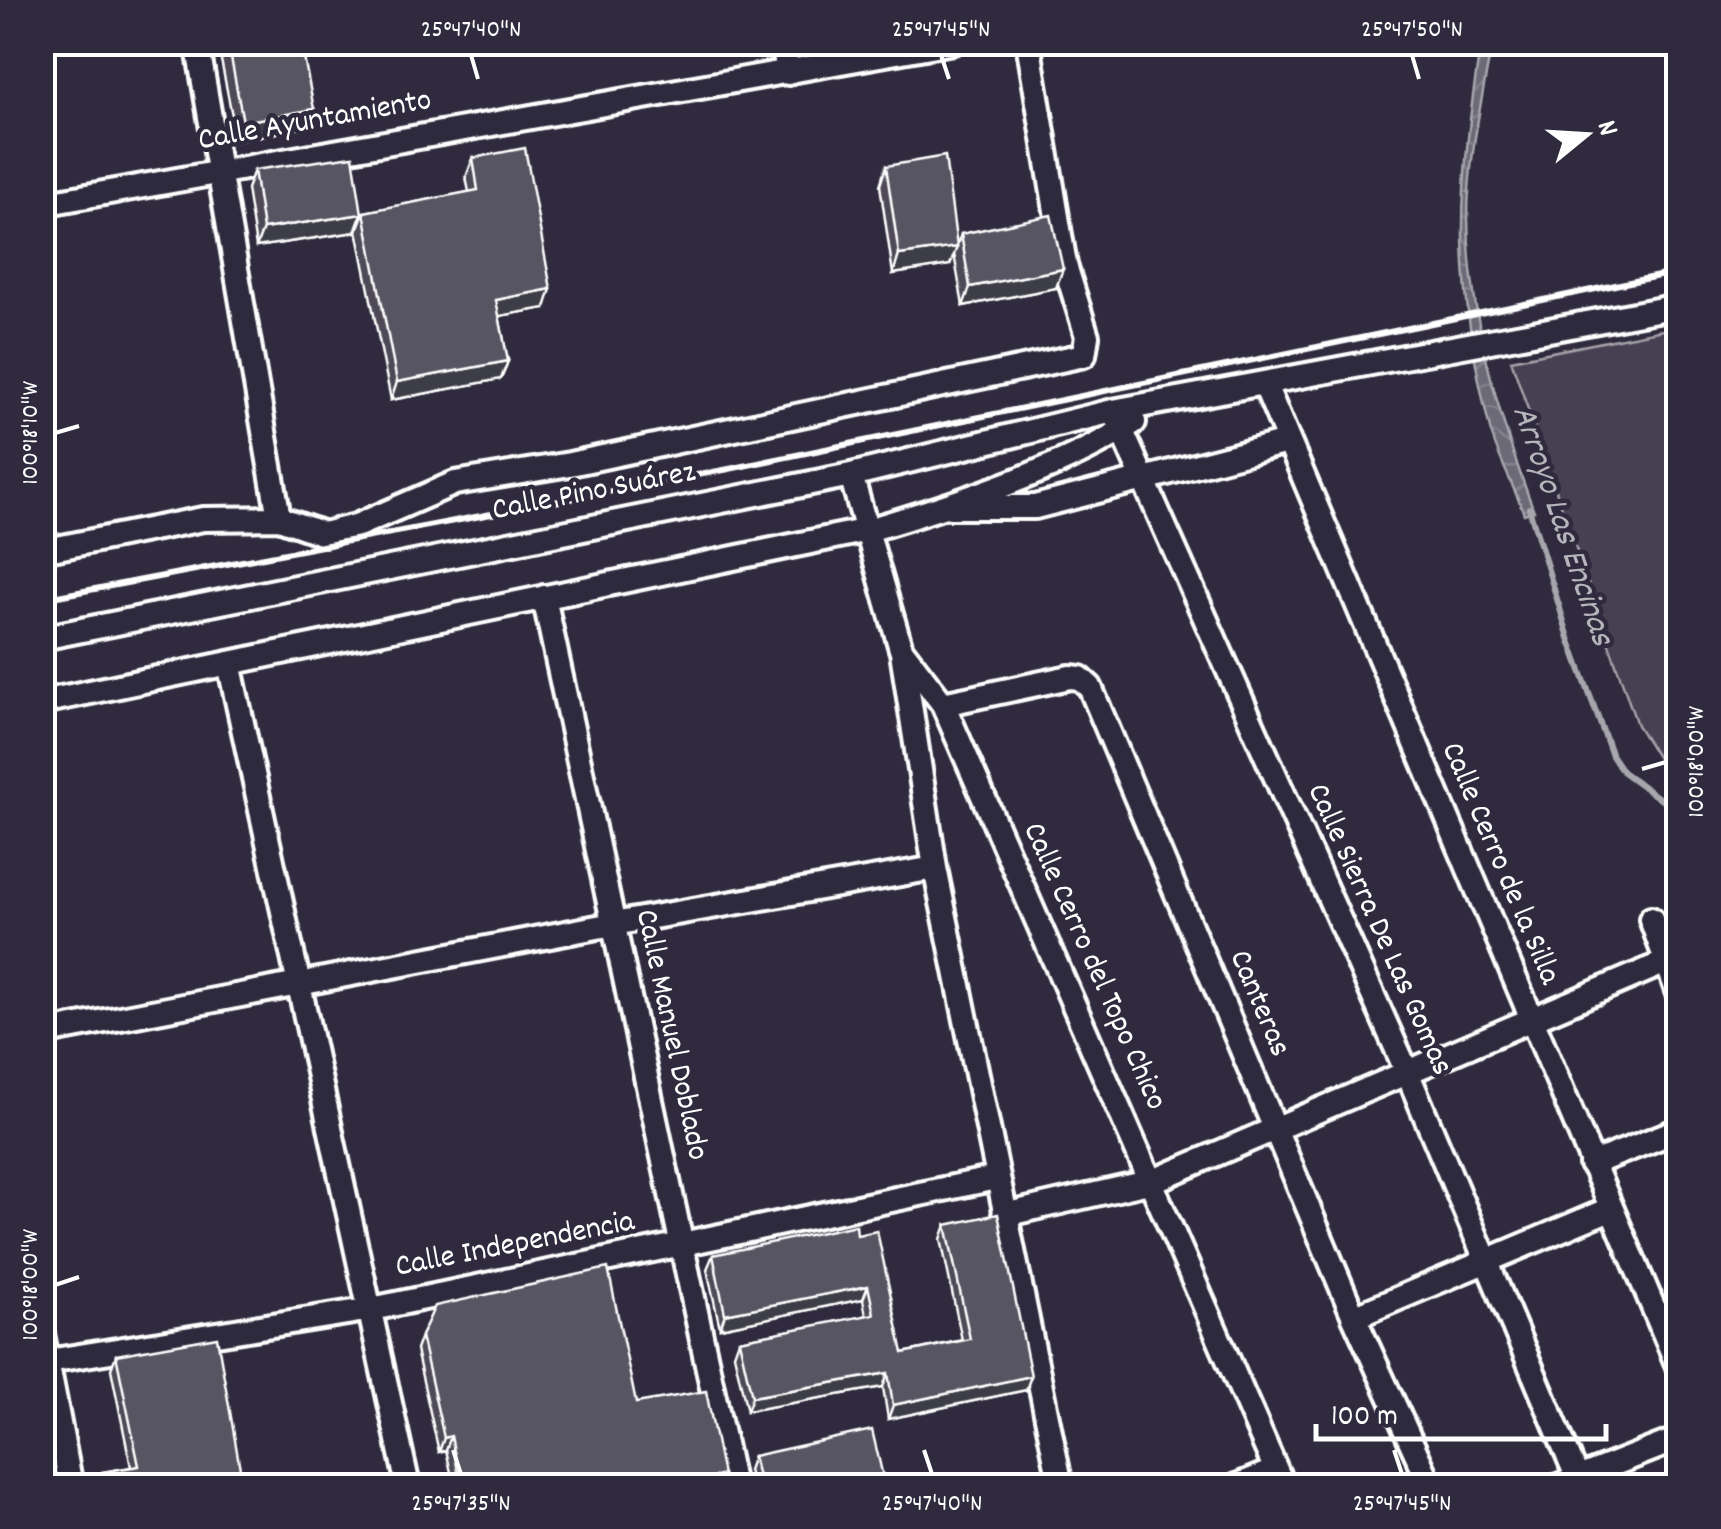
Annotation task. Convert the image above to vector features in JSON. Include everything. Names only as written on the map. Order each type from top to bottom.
[{"type":"street","points":[[197,42],[280,518]]},
{"type":"street","points":[[783,42],[788,73]]},
{"type":"street","name":"Calle Ayuntamiento","points":[[42,204],[953,42]]},
{"type":"street","points":[[42,551],[203,519],[280,518],[312,533],[340,531],[455,483],[570,464],[1084,355],[1088,344],[1065,265],[1028,42]]},
{"type":"street","name":"Calle Pino Suárez","points":[[42,702],[868,530],[946,507],[1118,421],[1158,406],[1678,306]]},
{"type":"street","name":"Calle Cerro de la Silla","points":[[1265,385],[1678,1366]]},
{"type":"street","name":"Calle Pino Suárez","points":[[42,638],[1118,421]]},
{"type":"street","name":"Calle Sierra De Las Gomas","points":[[1118,421],[1148,481],[1407,1072],[1568,1483]]},
{"type":"street","name":"Calle Pino Suárez","points":[[946,507],[1012,510],[1148,481],[1286,442]]},
{"type":"street","name":"Calle Cerro del Topo Chico","points":[[851,474],[901,649],[943,704],[1280,1478]]},
{"type":"street","name":"Calle Manuel Doblado","points":[[544,597],[733,1486]]},
{"type":"street","points":[[901,649],[935,868],[1062,1486]]},
{"type":"street","points":[[229,663],[408,1486]]},
{"type":"street","name":"Canteras","points":[[943,704],[1070,677],[1090,687],[1354,1317],[1431,1486]]},
{"type":"street","points":[[42,1033],[613,924],[935,868]]},
{"type":"street","points":[[1651,919],[1678,993]]},
{"type":"street","points":[[1004,1215],[1153,1181],[1666,962]]},
{"type":"street","points":[[1591,1164],[1678,1130]]},
{"type":"street","name":"Calle Independencia","points":[[46,1361],[372,1308],[996,1178]]},
{"type":"street","points":[[1354,1317],[1610,1208]]},
{"type":"street","points":[[42,1334],[72,1486]]},
{"type":"street","points":[[1568,1483],[1617,1475],[1678,1439]]},
{"type":"street","points":[[1237,1486],[1280,1478]]},
{"type":"shaded area","points":[[1678,327],[1678,782],[1664,768],[1637,725],[1511,360]]},
{"type":"water","points":[[1481,43],[1492,43],[1470,174],[1470,255],[1488,367],[1534,511],[1524,514],[1490,429],[1478,377],[1465,282],[1467,144]]},
{"type":"building","points":[[228,42],[301,42],[314,109],[243,122]]},
{"type":"building","points":[[525,148],[551,289],[496,300],[508,361],[397,382],[364,212],[478,190],[473,158]]},
{"type":"building","points":[[353,156],[362,214],[263,229],[254,170]]},
{"type":"building","points":[[945,156],[957,247],[899,255],[886,166]]},
{"type":"building","points":[[1051,215],[1063,269],[970,287],[961,234]]},
{"type":"building","points":[[998,1214],[1031,1376],[893,1405],[888,1373],[752,1397],[739,1340],[874,1314],[868,1286],[725,1314],[713,1255],[856,1225],[857,1235],[877,1231],[903,1353],[970,1339],[946,1225]]},
{"type":"building","points":[[608,1268],[636,1403],[706,1391],[723,1475],[691,1486],[618,1486],[616,1480],[585,1486],[461,1486],[451,1436],[444,1438],[421,1336],[435,1306]]},
{"type":"building","points":[[217,1337],[243,1486],[105,1486],[102,1472],[139,1466],[116,1355]]},
{"type":"building","points":[[872,1430],[884,1481],[879,1482],[880,1486],[760,1486],[753,1456]]},
{"type":"building","points":[[381,1481],[382,1486],[243,1486]]},
{"type":"waterway","name":"Arroyo Las Encinas","points":[[1529,508],[1569,638],[1612,756],[1623,772],[1678,812]]},
{"type":"railway","points":[[42,599],[729,469],[1678,272]]}]
